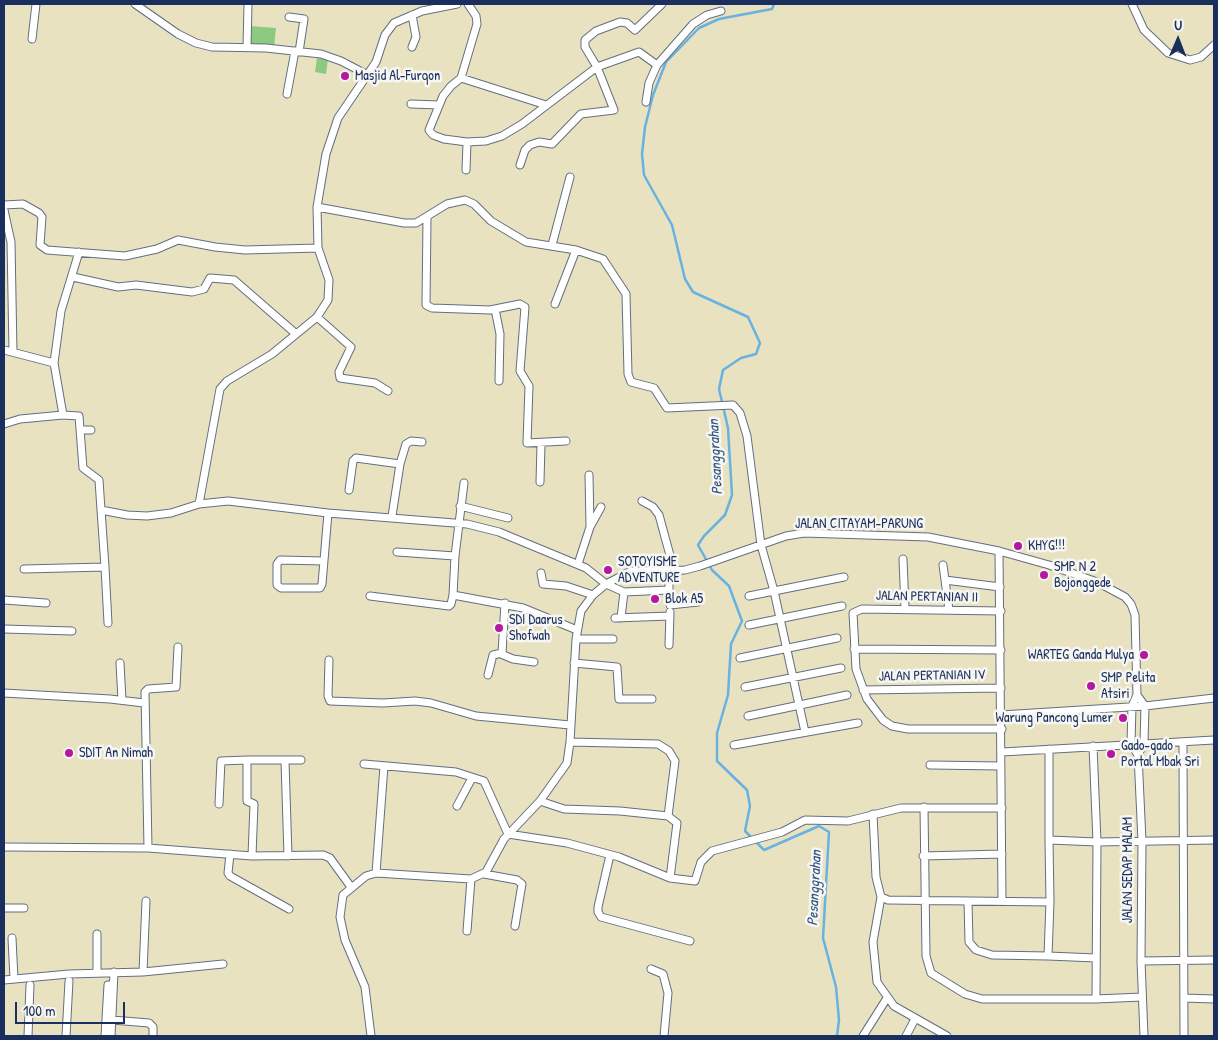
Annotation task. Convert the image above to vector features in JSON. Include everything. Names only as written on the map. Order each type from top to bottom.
[{"type":"street","points":[[32,39],[36,4]]},
{"type":"street","points":[[239,4],[248,5],[247,48]]},
{"type":"street","points":[[199,504],[220,389],[227,380],[272,354],[295,333],[317,317],[328,300],[330,288],[318,248],[317,207],[330,137],[338,118],[381,54],[388,29],[401,19],[412,15],[458,4]]},
{"type":"street","points":[[468,4],[476,16],[477,24],[461,78],[447,90],[430,126],[430,133],[444,138],[467,142],[486,141],[502,136],[522,124],[596,67],[639,52],[657,65]]},
{"type":"street","points":[[520,165],[525,150],[530,145],[539,142],[552,144],[581,114],[614,110],[596,67],[585,47],[585,40],[596,31],[620,22],[627,23],[635,30],[662,4]]},
{"type":"street","points":[[1132,4],[1144,30],[1168,53],[1190,60],[1201,57],[1214,45]]},
{"type":"street","points":[[139,5],[178,34],[212,48],[247,48],[333,57],[366,74]]},
{"type":"street","points":[[646,102],[649,82],[657,65],[693,24],[707,15],[721,11]]},
{"type":"street","points":[[412,15],[416,36],[412,46]]},
{"type":"street","points":[[287,94],[304,19],[289,17]]},
{"type":"street","points":[[461,78],[546,105]]},
{"type":"street","points":[[411,104],[439,105]]},
{"type":"street","points":[[466,170],[467,142]]},
{"type":"street","points":[[552,245],[570,177]]},
{"type":"street","points":[[317,207],[404,223],[416,222],[427,218],[448,204],[465,200],[474,204],[491,221],[520,240],[576,250],[603,259],[625,291],[628,374],[631,382],[654,388],[666,408],[733,405],[740,413],[747,436],[761,545],[774,591],[805,732]]},
{"type":"street","points":[[4,205],[23,204],[42,217],[39,241],[43,248],[126,256],[158,249],[178,240],[215,248],[251,250],[318,248]]},
{"type":"street","points":[[4,210],[11,242],[13,352]]},
{"type":"street","points":[[427,218],[426,305],[432,308],[495,309],[520,304],[526,308],[520,371],[530,390],[527,443],[541,444],[566,441]]},
{"type":"street","points":[[555,304],[576,250]]},
{"type":"street","points":[[63,415],[54,363],[61,311],[73,277],[79,252]]},
{"type":"street","points":[[73,277],[118,288],[136,285],[198,292],[204,289],[210,278],[234,280],[295,333]]},
{"type":"street","points":[[495,309],[500,326],[500,382]]},
{"type":"street","points":[[317,317],[351,347],[339,372],[340,378],[375,384],[388,391]]},
{"type":"street","points":[[4,350],[54,363]]},
{"type":"street","points":[[4,424],[20,419],[63,415],[79,416],[83,468],[99,480],[106,567],[108,623]]},
{"type":"street","points":[[80,430],[91,430]]},
{"type":"street","points":[[392,516],[400,464],[408,442],[422,442]]},
{"type":"street","points":[[540,482],[541,444]]},
{"type":"street","points":[[350,490],[353,461],[356,458],[400,464]]},
{"type":"street","points":[[589,475],[590,527]]},
{"type":"street","points":[[370,596],[449,606],[452,604],[458,522],[464,483]]},
{"type":"street","points":[[101,510],[127,515],[147,516],[171,513],[199,504],[228,501],[328,513],[458,522],[499,532],[578,564],[594,573],[606,584],[624,592],[669,590]]},
{"type":"street","points":[[642,501],[653,507],[659,515],[671,573],[669,590],[669,644]]},
{"type":"street","points":[[460,506],[508,518]]},
{"type":"street","points":[[578,564],[590,527],[601,507]]},
{"type":"street","points":[[324,560],[280,560],[277,564],[277,585],[281,588],[318,590],[322,584],[328,513]]},
{"type":"street","name":"JALAN CITAYAM-PARUNG","points":[[484,874],[508,834],[540,801],[566,762],[570,742],[576,639],[581,611],[592,595],[606,584],[631,571],[671,573],[700,566],[761,545],[804,533],[884,534],[928,537],[999,551],[1048,564],[1097,582],[1125,597],[1131,604],[1135,615],[1137,695],[1132,706]]},
{"type":"street","points":[[999,551],[1002,901]]},
{"type":"street","points":[[397,552],[455,556]]},
{"type":"street","points":[[903,559],[906,608]]},
{"type":"street","points":[[943,565],[949,610]]},
{"type":"street","points":[[24,569],[106,567]]},
{"type":"street","points":[[540,573],[543,584],[566,586],[592,595]]},
{"type":"street","points":[[749,596],[844,577]]},
{"type":"street","points":[[945,580],[1000,587]]},
{"type":"street","points":[[624,592],[618,618],[670,616]]},
{"type":"street","points":[[454,595],[505,603],[523,608],[577,630]]},
{"type":"street","points":[[4,600],[46,603]]},
{"type":"street","points":[[670,605],[698,602]]},
{"type":"street","points":[[501,654],[505,603]]},
{"type":"street","points":[[749,625],[842,606]]},
{"type":"street","name":"JALAN PERTANIAN II","points":[[854,649],[853,613],[862,608],[1001,611]]},
{"type":"street","points":[[4,629],[72,631]]},
{"type":"street","points":[[740,658],[837,638]]},
{"type":"street","points":[[576,639],[613,640]]},
{"type":"street","points":[[148,848],[144,704],[146,690],[176,687],[178,646]]},
{"type":"street","points":[[1001,650],[854,649],[856,669],[863,690],[874,711],[892,726],[901,728],[1002,729]]},
{"type":"street","points":[[488,675],[493,655],[501,654],[513,660],[534,662]]},
{"type":"street","points":[[329,660],[328,696],[330,701],[383,703],[415,701],[431,703],[476,716],[570,725]]},
{"type":"street","points":[[120,663],[122,700]]},
{"type":"street","points":[[574,663],[617,667],[619,699],[652,700]]},
{"type":"street","points":[[745,687],[842,668]]},
{"type":"street","name":"JALAN PERTANIAN IV","points":[[863,690],[1001,688]]},
{"type":"street","points":[[4,693],[122,700],[144,704]]},
{"type":"street","points":[[748,716],[847,695]]},
{"type":"street","points":[[1137,695],[1145,706]]},
{"type":"street","points":[[1001,715],[1145,706],[1214,698]]},
{"type":"street","points":[[1132,706],[1131,744],[1138,756]]},
{"type":"street","name":"JALAN SEDAP MALAM","points":[[1144,1036],[1141,961],[1142,841],[1138,756],[1144,743],[1145,706]]},
{"type":"street","points":[[734,745],[858,723]]},
{"type":"street","points":[[1002,752],[1214,740]]},
{"type":"street","points":[[570,742],[658,744],[669,751],[675,760],[668,816]]},
{"type":"street","points":[[1182,742],[1184,1036]]},
{"type":"street","points":[[1094,746],[1097,842],[1096,999]]},
{"type":"street","points":[[1048,956],[1050,902],[1049,749]]},
{"type":"street","points":[[219,804],[221,762],[224,760],[301,760]]},
{"type":"street","points":[[247,760],[247,801],[254,804],[252,856]]},
{"type":"street","points":[[285,761],[288,856]]},
{"type":"street","points":[[364,764],[456,772],[486,783],[508,834],[567,843],[610,855],[670,878],[695,881],[706,855],[712,851],[782,832],[805,820],[848,821],[901,808],[1002,808]]},
{"type":"street","points":[[930,765],[1002,766]]},
{"type":"street","points":[[376,873],[384,766]]},
{"type":"street","points":[[457,806],[472,778]]},
{"type":"street","points":[[540,801],[564,809],[620,811],[668,816],[677,823],[670,878]]},
{"type":"street","points":[[924,807],[923,856],[928,968],[931,973],[965,994],[982,999],[1142,997]]},
{"type":"street","points":[[873,814],[876,877],[881,897],[873,942],[878,982],[894,1006],[948,1036]]},
{"type":"street","points":[[1049,840],[1097,842],[1214,840]]},
{"type":"street","points":[[4,847],[148,848],[252,856],[327,856],[351,887]]},
{"type":"street","points":[[230,854],[228,873],[230,876],[289,909]]},
{"type":"street","points":[[923,856],[1002,854]]},
{"type":"street","points":[[610,855],[598,907],[601,917],[690,941]]},
{"type":"street","points":[[371,1036],[365,987],[345,940],[340,917],[343,895],[351,887],[366,876],[376,873],[472,879],[484,874],[516,880],[522,884],[515,926]]},
{"type":"street","points":[[467,931],[472,879]]},
{"type":"street","points":[[881,897],[888,900],[1050,902]]},
{"type":"street","points":[[143,972],[146,901]]},
{"type":"street","points":[[968,901],[970,942],[976,950],[992,955],[1096,958]]},
{"type":"street","points":[[4,908],[24,908]]},
{"type":"street","points":[[97,934],[97,973]]},
{"type":"street","points":[[12,938],[14,979]]},
{"type":"street","points":[[1141,961],[1214,960]]},
{"type":"street","points":[[4,980],[114,972],[143,972],[223,964]]},
{"type":"street","points":[[651,969],[664,974],[668,993],[664,1036]]},
{"type":"street","points":[[111,1036],[114,972]]},
{"type":"street","points":[[66,1036],[69,981]]},
{"type":"street","points":[[105,1036],[108,985],[113,984]]},
{"type":"street","points":[[28,1036],[30,985]]},
{"type":"street","points":[[863,1036],[887,998]]},
{"type":"street","points":[[1184,998],[1214,998]]},
{"type":"street","points":[[906,1036],[915,1019]]},
{"type":"street","points":[[112,1020],[149,1023],[153,1027],[153,1036]]},
{"type":"green space","points":[[250,26],[276,28],[274,47],[250,46]]},
{"type":"green space","points":[[317,58],[328,59],[326,74],[315,72]]},
{"type":"waterway","name":"Pesanggrahan","points":[[774,4],[772,9],[719,19],[699,28],[666,62],[653,95],[645,127],[642,154],[644,175],[672,225],[685,279],[693,292],[748,317],[760,343],[756,354],[741,358],[723,370],[719,389],[728,428],[732,495],[725,515],[704,536],[698,545],[712,570],[729,586],[742,621],[731,644],[728,695],[717,733],[717,761],[747,790],[750,806],[745,831],[764,850],[819,826],[829,832],[823,938],[836,987],[839,1020],[837,1036]]},
{"type":"place","name":"Masjid Al-Furqon","points":[[345,76]]},
{"type":"place","name":"KHYG!!!","points":[[1018,546]]},
{"type":"place","name":"SOTOYISME ADVENTURE","points":[[608,570]]},
{"type":"place","name":"SMP N 2 Bojonggede","points":[[1044,575]]},
{"type":"place","name":"Blok A5","points":[[655,599]]},
{"type":"place","name":"SDI Daarus Shofwah","points":[[499,628]]},
{"type":"place","name":"WARTEG Ganda Mulya","points":[[1144,655]]},
{"type":"place","name":"SMP Pelita Atsiri","points":[[1091,686]]},
{"type":"place","name":"Warung Pancong Lumer","points":[[1123,718]]},
{"type":"place","name":"SDIT An Nimah","points":[[69,753]]},
{"type":"place","name":"Gado-gado Portal Mbak Sri","points":[[1111,754]]}]
